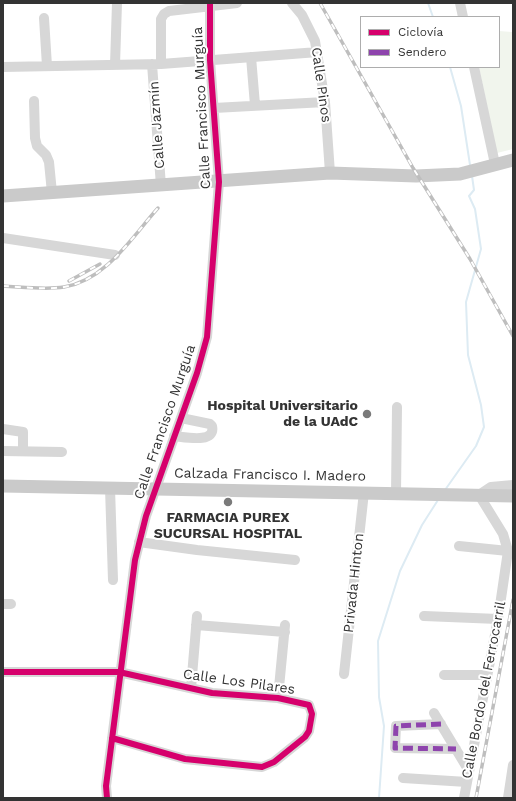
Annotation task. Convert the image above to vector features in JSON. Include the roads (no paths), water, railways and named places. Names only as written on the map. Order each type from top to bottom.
[{"type":"main road","points":[[3,196],[330,173],[416,176],[460,174],[513,160]]},
{"type":"main road","name":"Calzada Francisco I. Madero","points":[[3,486],[513,496]]},
{"type":"street","points":[[115,65],[117,3]]},
{"type":"street","points":[[210,5],[237,3]]},
{"type":"street","name":"Calle Pinos","points":[[292,3],[311,31],[318,52],[325,102],[330,173]]},
{"type":"street","points":[[460,3],[463,16]]},
{"type":"street","name":"Calle Francisco Murguía","points":[[107,798],[106,786],[134,560],[155,488],[197,373],[207,338],[219,182],[210,60],[210,5]]},
{"type":"street","name":"Calle Jazmín","points":[[161,186],[157,64],[161,19],[164,14],[169,12],[210,5]]},
{"type":"street","points":[[44,18],[47,66]]},
{"type":"street","points":[[3,67],[157,64],[318,52]]},
{"type":"street","points":[[251,57],[255,105]]},
{"type":"street","points":[[474,68],[490,166]]},
{"type":"street","points":[[34,101],[35,138],[37,146],[46,155],[49,162],[52,193]]},
{"type":"street","points":[[214,108],[325,102]]},
{"type":"street","points":[[3,238],[115,255]]},
{"type":"street","points":[[396,494],[397,406]]},
{"type":"street","points":[[174,436],[203,438],[211,435],[212,426],[210,424],[181,418]]},
{"type":"street","points":[[3,429],[23,432],[24,451]]},
{"type":"street","points":[[3,451],[62,452]]},
{"type":"street","points":[[479,495],[491,487],[513,485]]},
{"type":"street","points":[[110,488],[113,580]]},
{"type":"street","name":"Privada Hinton","points":[[344,674],[364,492]]},
{"type":"street","name":"Calle Bordo del Ferrocarril","points":[[464,798],[498,618],[508,551],[503,534],[479,495]]},
{"type":"street","points":[[139,542],[203,551],[295,560]]},
{"type":"street","points":[[459,546],[508,551]]},
{"type":"street","points":[[424,616],[498,618]]},
{"type":"street","points":[[191,688],[197,620],[285,629],[278,698]]},
{"type":"street","name":"Calle Los Pilares","points":[[3,672],[119,672],[229,695],[278,698],[309,705],[312,714],[309,731],[299,742],[274,762],[262,766],[185,759],[112,738]]},
{"type":"street","points":[[444,675],[487,675]]},
{"type":"street","points":[[434,713],[469,771]]},
{"type":"street","points":[[442,724],[396,726],[395,748],[456,749]]},
{"type":"street","points":[[508,798],[513,765]]},
{"type":"street","points":[[403,778],[467,782]]},
{"type":"waterway","points":[[428,3],[433,16]]},
{"type":"waterway","points":[[450,68],[461,106],[470,165]]},
{"type":"waterway","points":[[445,490],[476,446],[484,427],[481,405],[468,355],[466,302],[481,249],[475,209],[469,196],[474,190],[472,176]]},
{"type":"waterway","points":[[379,798],[384,726],[379,697],[378,641],[400,571],[422,525],[438,500]]},
{"type":"railway","points":[[320,3],[413,168],[470,259],[513,336]]},
{"type":"railway","points":[[3,286],[34,288],[64,287],[79,283],[93,276],[117,256],[158,208]]},
{"type":"railway","points":[[69,281],[100,264]]},
{"type":"railway","points":[[476,798],[513,600]]},
{"type":"place","name":"Hospital Universitario de la UAdC","points":[[367,414]]},
{"type":"place","name":"FARMACIA PUREX SUCURSAL HOSPITAL","points":[[228,502]]}]
